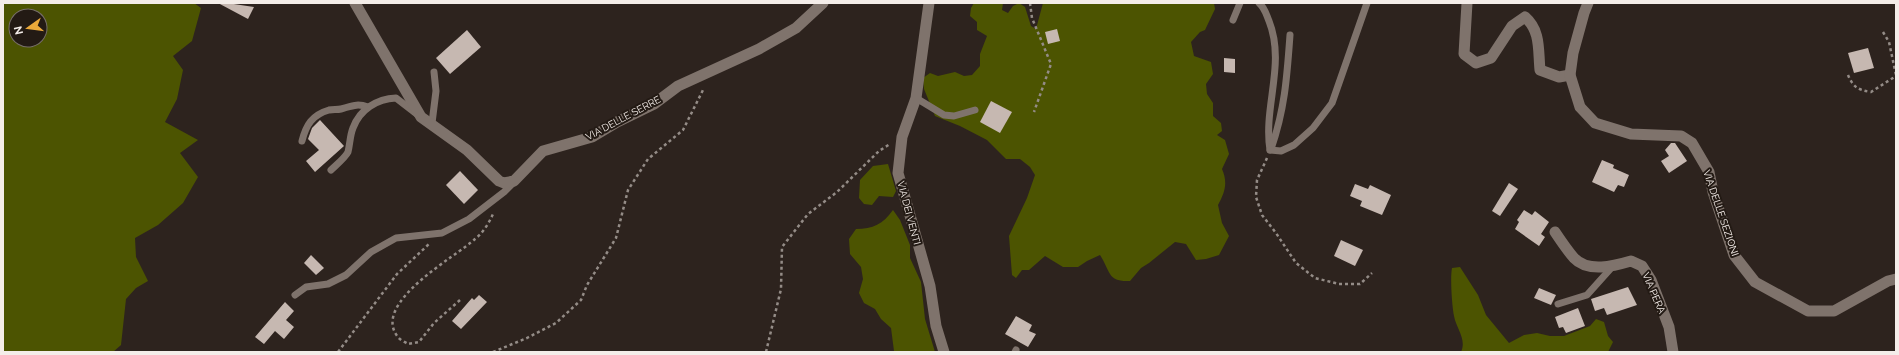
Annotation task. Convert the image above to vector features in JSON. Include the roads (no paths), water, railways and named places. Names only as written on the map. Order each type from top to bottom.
[{"type":"street","points":[[355,3],[421,117],[432,123],[467,150],[499,181],[504,183],[514,181]]},
{"type":"street","name":"VIA DELLE SERRE","points":[[514,181],[543,151],[592,136],[616,122],[654,104],[678,86],[759,49],[796,28],[823,3]]},
{"type":"street","name":"VIA DEI VENTI","points":[[930,3],[916,98],[902,137],[898,173],[930,286],[936,326],[944,352]]},
{"type":"street","points":[[1467,3],[1464,54],[1476,63],[1491,58],[1512,26],[1526,17],[1534,25],[1536,32],[1540,70],[1559,77],[1570,75]]},
{"type":"street","name":"VIA DELLE SEZIONI","points":[[1588,3],[1572,53],[1570,75],[1580,107],[1595,123],[1631,134],[1681,136],[1692,143],[1709,172],[1713,192],[1734,256],[1755,282],[1808,311],[1834,311],[1888,281],[1896,279]]},
{"type":"street","name":"VIA PERA","points":[[1555,232],[1575,259],[1591,267],[1613,266],[1631,261],[1642,266],[1651,280],[1669,327],[1673,352]]},
{"type":"lane","points":[[1233,20],[1240,3]]},
{"type":"lane","points":[[1259,3],[1263,7],[1275,35],[1276,66],[1267,135],[1270,150]]},
{"type":"lane","points":[[1270,150],[1281,151],[1294,145],[1313,128],[1332,104],[1367,3]]},
{"type":"lane","points":[[1270,150],[1279,125],[1287,85],[1290,35]]},
{"type":"lane","points":[[432,123],[436,91],[434,72]]},
{"type":"lane","points":[[331,170],[347,154],[352,128],[359,116],[368,107],[385,99],[396,98],[421,117]]},
{"type":"lane","points":[[916,98],[944,115],[954,116],[975,110]]},
{"type":"lane","points":[[302,141],[306,126],[314,117],[329,110],[341,109],[352,105],[360,104],[368,107]]},
{"type":"lane","points":[[294,295],[306,287],[328,284],[346,275],[371,252],[396,238],[442,233],[469,218],[504,192],[514,181]]},
{"type":"lane","points":[[1558,304],[1587,295],[1613,266]]}]
